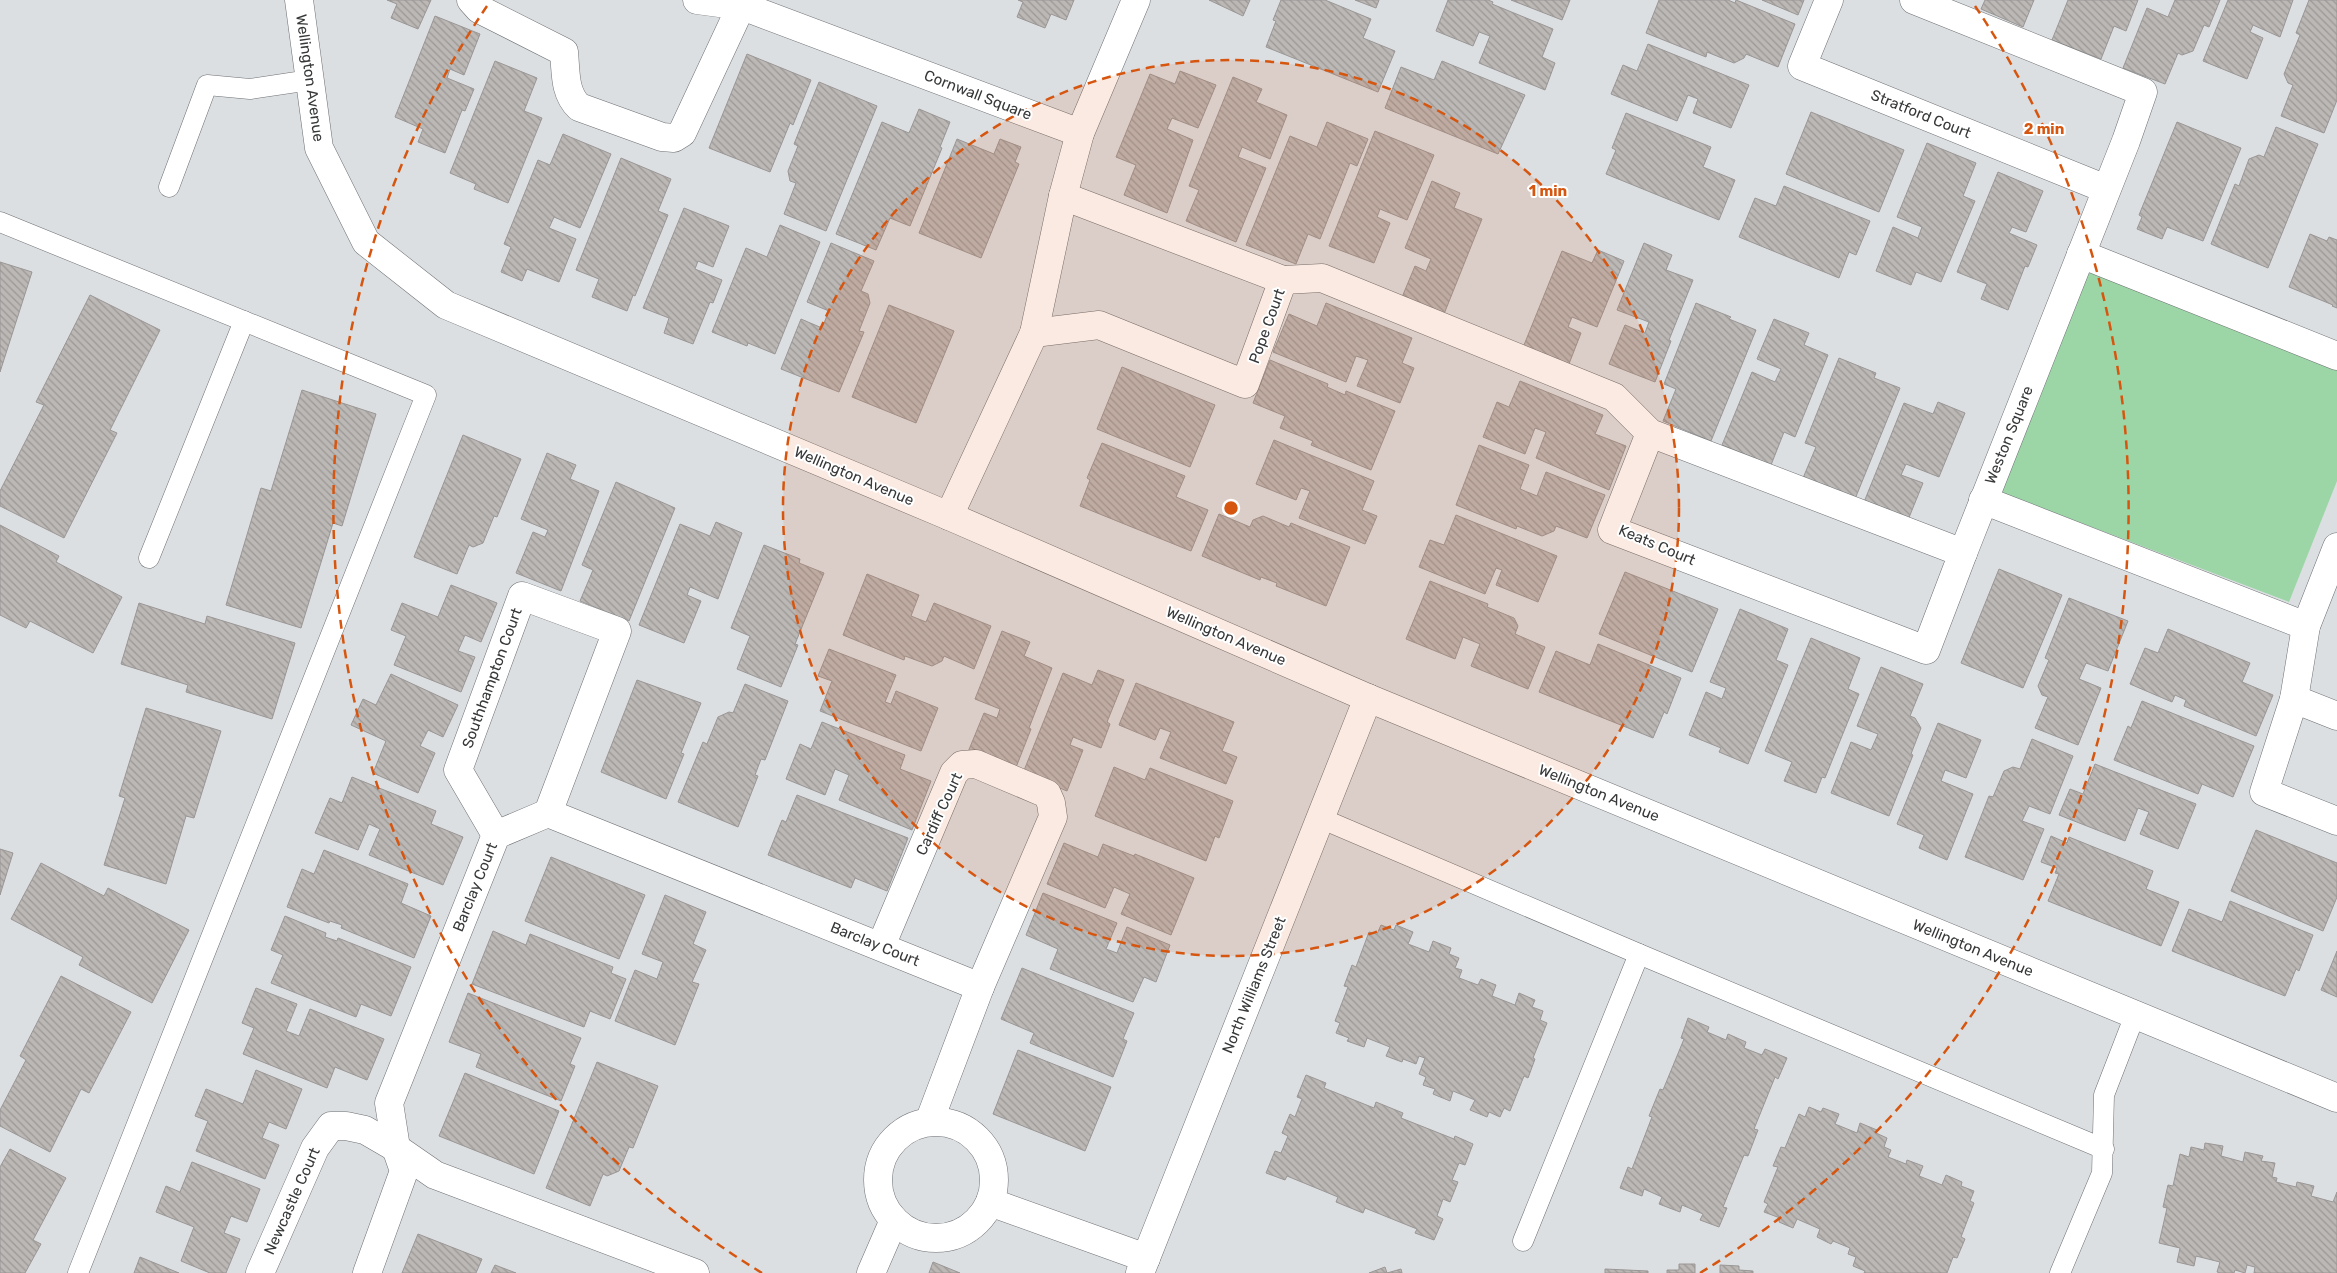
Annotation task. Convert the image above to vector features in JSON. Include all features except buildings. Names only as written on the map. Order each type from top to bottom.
[{"type":"street","name":"Wellington Avenue","points":[[299,0],[319,148],[366,242],[446,305],[949,516],[1368,698],[2337,1098]]},
{"type":"street","points":[[471,0],[479,8],[564,52],[567,91],[579,107],[662,138],[674,138],[682,133],[743,3]]},
{"type":"street","name":"Cornwall Square","points":[[697,0],[743,3],[1080,133]]},
{"type":"street","points":[[949,516],[1034,333],[1062,196],[1080,133],[1136,0]]},
{"type":"street","name":"Stratford Court","points":[[1829,0],[1802,66],[2106,189]]},
{"type":"street","points":[[1914,0],[2143,92],[2081,254],[2337,356]]},
{"type":"street","name":"Pope Court","points":[[1034,333],[1099,325],[1245,384],[1283,280],[1062,196]]},
{"type":"street","name":"Weston Square","points":[[2081,254],[1983,500],[2306,626]]},
{"type":"street","points":[[1283,280],[1322,278],[1614,397],[1650,433],[1963,553]]},
{"type":"street","name":"Keats Court","points":[[1650,433],[1612,530],[1926,650],[1983,500]]},
{"type":"street","points":[[2337,547],[2306,626],[2294,699],[2264,792],[2337,821]]},
{"type":"street","name":"Southhampton Court","points":[[496,835],[458,770],[522,596],[617,632],[548,813]]},
{"type":"street","name":"North Williams Street","points":[[1143,1266],[1368,698]]},
{"type":"street","points":[[2294,699],[2337,716]]},
{"type":"street","name":"Cardiff Court","points":[[881,946],[954,773],[962,765],[976,764],[1046,794],[1051,803],[1052,817],[980,987]]},
{"type":"street","name":"Barclay Court","points":[[396,1148],[390,1103],[496,835],[548,813],[980,987]]},
{"type":"street","points":[[929,1122],[980,987]]},
{"type":"street","points":[[929,1122],[954,1124],[971,1133],[984,1147],[993,1164],[995,1183],[990,1202],[980,1218],[966,1230],[947,1237],[928,1237],[910,1232],[894,1220],[883,1204],[878,1185],[879,1166],[887,1149],[899,1134],[916,1124],[929,1122]]},
{"type":"street","name":"Newcastle Court","points":[[260,1273],[315,1148],[331,1126],[346,1126],[365,1130],[396,1148]]},
{"type":"street","points":[[367,1273],[404,1171],[396,1148]]},
{"type":"street","points":[[396,1148],[435,1175],[695,1273]]},
{"type":"street","points":[[990,1202],[1143,1266]]},
{"type":"street","points":[[871,1273],[894,1220]]},
{"type":"lane","points":[[169,187],[207,85],[250,89],[310,80]]},
{"type":"lane","points":[[0,222],[426,395],[78,1273]]},
{"type":"lane","points":[[149,558],[244,321]]},
{"type":"lane","points":[[1320,818],[2104,1149]]},
{"type":"lane","points":[[1523,1241],[1639,954]]},
{"type":"lane","points":[[2060,1273],[2102,1173],[2104,1095],[2135,1015]]},
{"type":"green space","points":[[2086,267],[2337,366],[2337,481],[2289,602],[1997,491]]}]
